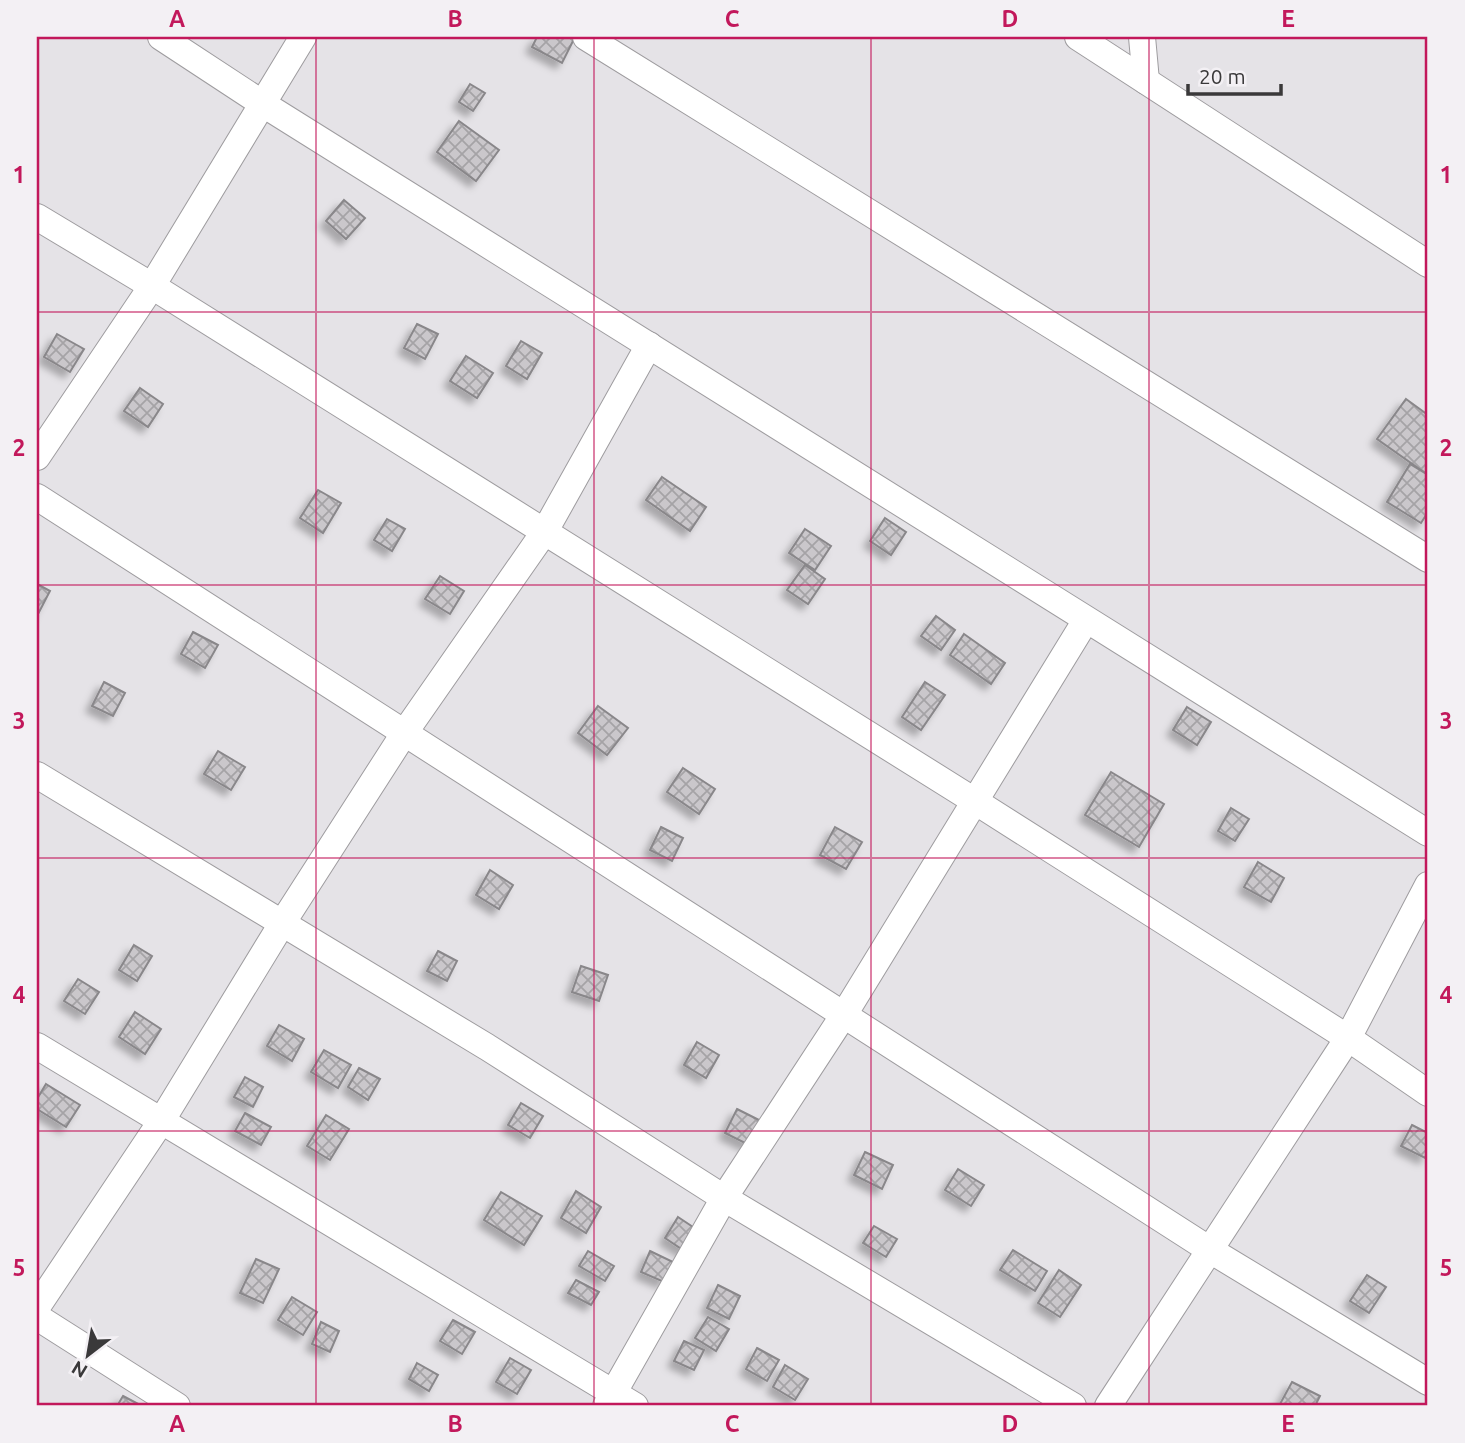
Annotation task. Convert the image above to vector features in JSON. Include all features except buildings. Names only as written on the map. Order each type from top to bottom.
[{"type":"street","points":[[160,37],[1428,833]]},
{"type":"street","points":[[37,457],[152,286],[303,37]]},
{"type":"street","points":[[586,37],[1428,559]]},
{"type":"street","points":[[1078,37],[1428,264]]},
{"type":"street","points":[[1142,37],[1146,81]]},
{"type":"street","points":[[37,217],[152,286],[973,800],[1348,1038],[1428,1093]]},
{"type":"street","points":[[37,1307],[162,1121],[283,922],[405,732],[545,531],[649,345]]},
{"type":"street","points":[[37,497],[845,1013],[1210,1250],[1428,1382]]},
{"type":"street","points":[[37,1046],[618,1402],[724,1198],[845,1013],[973,800],[1086,620]]},
{"type":"street","points":[[37,775],[487,1047],[724,1198],[1073,1406]]},
{"type":"street","points":[[1108,1406],[1348,1038],[1428,885]]},
{"type":"street","points":[[37,1317],[177,1406]]}]
